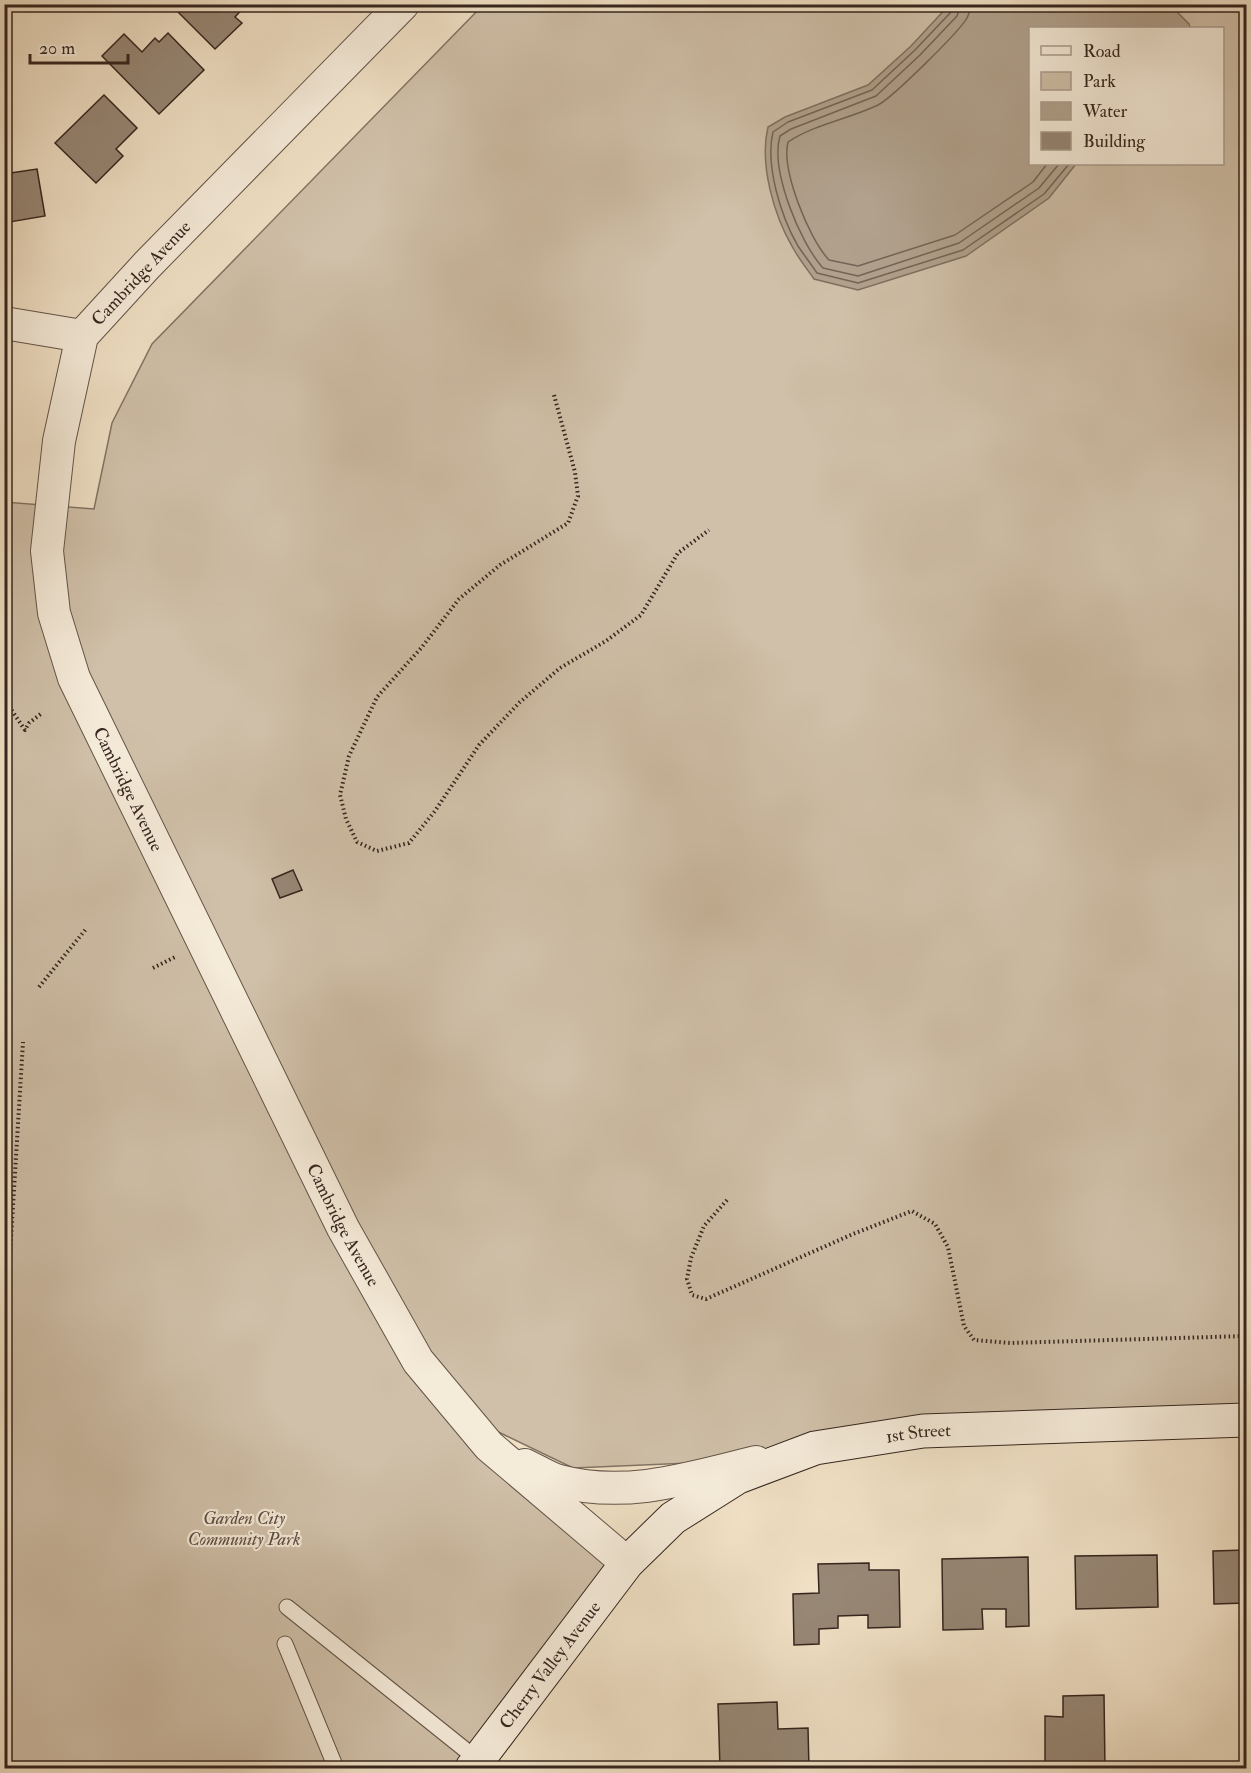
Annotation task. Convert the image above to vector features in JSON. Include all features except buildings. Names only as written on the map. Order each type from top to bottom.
[{"type":"street","name":"Cambridge Avenue","points":[[403,4],[163,248],[82,336],[58,441],[47,551],[54,613],[74,678],[343,1228],[418,1361],[489,1446],[627,1563]]},
{"type":"street","points":[[4,323],[82,336]]},
{"type":"street","name":"1st Street","points":[[627,1563],[673,1518],[738,1477],[815,1448],[923,1431],[1246,1419]]},
{"type":"street","points":[[489,1446],[557,1481],[611,1490],[658,1485],[815,1448]]},
{"type":"street","name":"Cherry Valley Avenue","points":[[475,1764],[627,1563]]},
{"type":"lane","points":[[287,1607],[475,1764]]},
{"type":"lane","points":[[285,1644],[336,1768]]},
{"type":"path","points":[[554,395],[575,472],[578,496],[568,523],[500,565],[459,600],[422,647],[377,697],[349,756],[340,795],[346,819],[357,842],[377,851],[409,843],[435,811],[479,745],[519,702],[560,668],[641,615],[678,553],[709,530]]},
{"type":"path","points":[[4,650],[11,648]]},
{"type":"path","points":[[4,699],[25,730],[29,723],[42,713]]},
{"type":"path","points":[[39,987],[86,929]]},
{"type":"path","points":[[4,1353],[23,1042]]},
{"type":"path","points":[[727,1200],[704,1226],[692,1258],[687,1279],[692,1295],[706,1299],[854,1233],[912,1211],[934,1224],[948,1247],[964,1326],[974,1340],[1010,1343],[1246,1336]]},
{"type":"green space","name":"Garden City Community Park","points":[[483,5],[1246,5],[1246,1425],[690,1463],[573,1468],[486,1426],[624,1563],[471,1768],[5,1768],[4,502],[94,509],[112,423],[152,344]]},
{"type":"water","points":[[950,4],[1170,5],[1190,27],[1029,27],[1029,165],[1075,165],[1049,198],[966,256],[858,290],[814,279],[793,248],[774,205],[765,157],[768,127],[785,117],[868,85],[911,46]]}]
